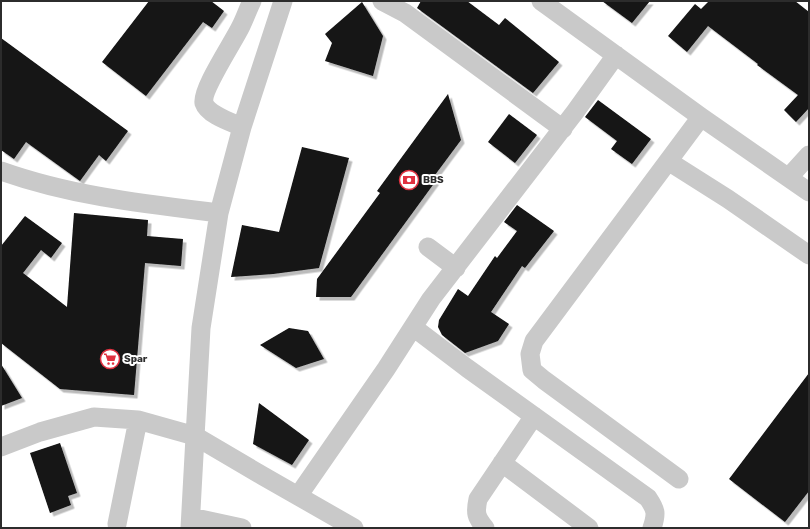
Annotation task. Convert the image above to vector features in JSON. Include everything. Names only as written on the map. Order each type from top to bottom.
[{"type":"street","points":[[242,127],[221,118],[208,109],[204,102],[204,96],[220,63],[241,27],[252,1]]},
{"type":"street","points":[[242,528],[190,523],[201,328],[219,213],[242,127],[283,1]]},
{"type":"street","points":[[382,1],[405,13],[562,128]]},
{"type":"street","points":[[542,1],[701,117],[809,192]]},
{"type":"street","points":[[298,496],[386,369],[431,299],[616,55]]},
{"type":"street","points":[[679,479],[532,370],[530,354],[534,341],[701,117]]},
{"type":"street","points":[[788,178],[809,155]]},
{"type":"street","points":[[668,161],[809,255]]},
{"type":"street","points":[[1,171],[27,180],[70,191],[151,205],[219,213]]},
{"type":"street","points":[[428,247],[456,268]]},
{"type":"street","points":[[413,327],[534,416],[635,487],[648,498],[655,509],[655,518],[652,528]]},
{"type":"street","points":[[485,528],[479,520],[475,510],[478,499],[534,416]]},
{"type":"street","points":[[1,446],[40,432],[94,417],[138,420],[195,436],[354,528]]},
{"type":"street","points":[[117,524],[138,420]]},
{"type":"street","points":[[502,463],[589,528]]},
{"type":"building","points":[[149,1],[211,1],[224,11],[212,28],[203,22],[146,96],[102,62]]},
{"type":"building","points":[[421,1],[467,1],[499,25],[505,18],[559,62],[533,93],[417,8]]},
{"type":"building","points":[[602,1],[650,1],[632,23]]},
{"type":"building","points":[[709,1],[795,1],[809,12],[809,108],[796,122],[784,110],[798,95],[708,26],[687,52],[668,36],[695,4],[701,9]]},
{"type":"building","points":[[362,2],[383,36],[373,76],[325,61],[332,43],[325,34]]},
{"type":"building","points":[[1,38],[128,131],[106,161],[99,155],[80,181],[26,142],[14,159],[1,150]]},
{"type":"building","points":[[448,94],[461,140],[435,175],[438,178],[351,297],[316,297],[317,279],[380,193],[377,191]]},
{"type":"building","points":[[598,100],[651,139],[632,164],[611,149],[617,141],[585,117]]},
{"type":"building","points":[[509,114],[537,135],[515,163],[488,142]]},
{"type":"building","points":[[302,147],[349,158],[319,268],[273,274],[231,277],[242,225],[279,232]]},
{"type":"building","points":[[517,205],[554,231],[525,268],[522,266],[491,312],[509,324],[498,341],[465,353],[442,335],[438,327],[439,320],[458,289],[468,296],[495,256],[497,258],[517,231],[504,222]]},
{"type":"building","points":[[74,213],[148,220],[147,236],[183,239],[181,266],[145,263],[134,395],[60,389],[1,343],[1,246],[25,216],[62,243],[51,258],[41,250],[23,273],[67,307]]},
{"type":"building","points":[[289,328],[308,331],[324,359],[296,368],[260,345]]},
{"type":"building","points":[[1,364],[22,398],[1,406]]},
{"type":"building","points":[[809,373],[809,491],[785,522],[729,479]]},
{"type":"building","points":[[259,403],[309,440],[292,465],[253,444]]},
{"type":"building","points":[[60,443],[77,493],[68,496],[71,505],[50,513],[30,453]]},
{"type":"place","name":"BBS","points":[[409,180]]},
{"type":"place","name":"Spar","points":[[110,359]]}]
